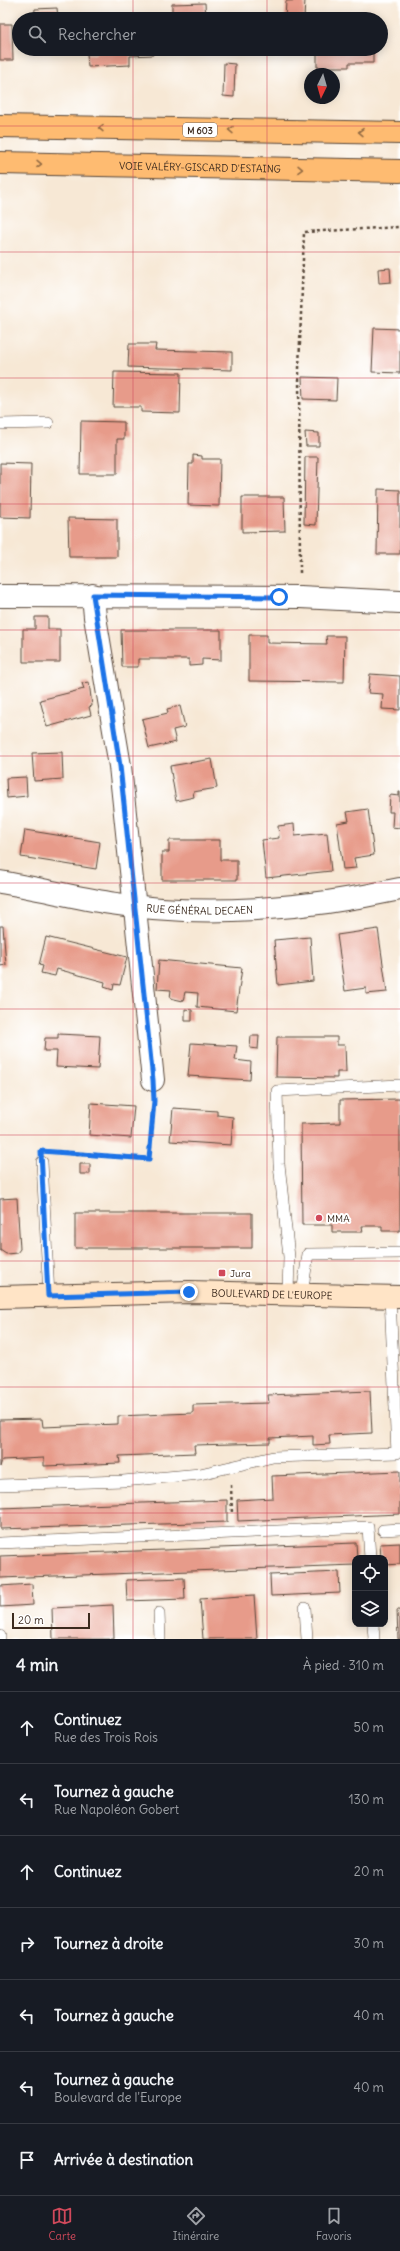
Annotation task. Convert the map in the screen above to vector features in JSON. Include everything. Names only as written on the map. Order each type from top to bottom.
[{"type":"highway","name":"M 603","points":[[0,126],[400,133]]},
{"type":"highway","name":"VOIE VALÉRY-GISCARD D'ESTAING","points":[[0,163],[400,171]]},
{"type":"main road","name":"BOULEVARD DE L'EUROPE","points":[[0,1297],[189,1292],[395,1297]]},
{"type":"street","points":[[93,595],[120,766],[153,1080]]},
{"type":"street","points":[[0,596],[93,595],[300,597],[400,602]]},
{"type":"street","name":"RUE GÉNÉRAL DECAEN","points":[[0,882],[112,903],[191,910],[277,908],[354,899],[400,889]]},
{"type":"lane","points":[[0,424],[48,423]]},
{"type":"lane","points":[[295,1294],[289,1257],[279,1164],[277,1091],[400,1085]]},
{"type":"lane","points":[[42,1162],[48,1296]]},
{"type":"lane","points":[[295,1294],[308,1254],[400,1253]]},
{"type":"lane","points":[[0,1485],[123,1481],[200,1474],[273,1457],[398,1454],[395,1297]]},
{"type":"lane","points":[[0,1543],[368,1528],[370,1555]]},
{"type":"lane","points":[[383,1530],[400,1529]]},
{"type":"lane","points":[[305,1608],[307,1639]]},
{"type":"lane","points":[[159,1613],[160,1639]]},
{"type":"lane","points":[[373,1627],[374,1639]]},
{"type":"path","points":[[300,597],[299,368],[304,232],[400,227]]},
{"type":"path","points":[[42,1162],[41,1151],[149,1159],[154,1101],[153,1080]]},
{"type":"path","points":[[232,1504],[232,1512]]},
{"type":"building","points":[[305,0],[304,12],[285,12],[286,1]]},
{"type":"building","points":[[205,3],[206,12],[172,12],[172,4]]},
{"type":"building","points":[[57,8],[57,12],[35,12],[35,9]]},
{"type":"building","points":[[0,24],[12,24],[13,60],[0,60]]},
{"type":"building","points":[[87,56],[130,56],[130,65],[88,67]]},
{"type":"building","points":[[317,56],[373,56],[373,63],[349,63],[349,67],[317,67]]},
{"type":"building","points":[[224,63],[235,64],[234,97],[223,96]]},
{"type":"building","points":[[390,268],[391,282],[379,283],[378,269]]},
{"type":"building","points":[[374,328],[400,329],[400,373],[372,372]]},
{"type":"building","points":[[129,344],[156,344],[155,350],[232,352],[232,370],[128,367]]},
{"type":"building","points":[[114,372],[181,373],[180,413],[141,412],[141,407],[113,407]]},
{"type":"building","points":[[302,377],[337,378],[336,400],[303,399]]},
{"type":"building","points":[[81,421],[124,422],[124,439],[117,439],[117,474],[80,474]]},
{"type":"building","points":[[305,432],[319,433],[319,446],[306,446]]},
{"type":"building","points":[[193,455],[202,456],[202,459],[220,459],[219,506],[188,505],[189,464],[193,464]]},
{"type":"building","points":[[305,457],[318,457],[316,525],[304,524]]},
{"type":"building","points":[[0,463],[31,464],[30,518],[0,517]]},
{"type":"building","points":[[378,489],[400,490],[400,554],[377,554]]},
{"type":"building","points":[[242,497],[284,497],[285,531],[242,532]]},
{"type":"building","points":[[68,518],[117,519],[117,557],[69,557]]},
{"type":"building","points":[[35,617],[48,617],[48,629],[60,629],[60,662],[23,662],[23,629],[35,629]]},
{"type":"building","points":[[121,630],[221,630],[221,660],[202,659],[202,665],[189,666],[189,659],[138,659],[138,667],[122,667]]},
{"type":"building","points":[[249,635],[267,635],[267,643],[327,644],[326,636],[345,636],[344,682],[249,681]]},
{"type":"building","points":[[370,674],[400,676],[400,710],[382,709],[383,694],[368,693]]},
{"type":"building","points":[[89,682],[92,706],[89,707],[91,715],[47,727],[40,700],[84,689],[82,683]]},
{"type":"building","points":[[180,706],[185,727],[173,730],[176,742],[149,748],[142,719],[168,713],[167,709]]},
{"type":"building","points":[[62,752],[63,779],[34,781],[32,753]]},
{"type":"building","points":[[212,759],[217,788],[193,792],[194,797],[176,801],[170,766]]},
{"type":"building","points":[[26,777],[27,796],[7,798],[6,778]]},
{"type":"building","points":[[399,792],[400,828],[392,827],[393,812],[389,812],[390,795],[399,796]]},
{"type":"building","points":[[368,809],[374,855],[354,858],[356,868],[343,869],[337,823],[349,821],[347,812]]},
{"type":"building","points":[[294,824],[295,836],[327,833],[331,871],[266,878],[262,840],[279,838],[278,826]]},
{"type":"building","points":[[25,830],[100,842],[96,869],[21,857]]},
{"type":"building","points":[[169,840],[220,840],[220,860],[237,860],[237,880],[162,880],[162,852],[169,852]]},
{"type":"building","points":[[0,926],[3,926],[6,965],[0,966]]},
{"type":"building","points":[[378,929],[387,992],[366,994],[366,988],[345,991],[337,935]]},
{"type":"building","points":[[46,937],[127,957],[120,985],[114,984],[113,990],[104,987],[105,982],[57,969],[55,976],[41,973],[43,966],[39,965]]},
{"type":"building","points":[[310,937],[313,981],[278,985],[274,940]]},
{"type":"building","points":[[159,960],[242,968],[236,1011],[197,1007],[198,993],[185,992],[183,1001],[170,998],[171,990],[157,989]]},
{"type":"building","points":[[185,1009],[192,1010],[192,1021],[185,1021]]},
{"type":"building","points":[[58,1034],[100,1036],[98,1069],[56,1067],[57,1051],[44,1051],[45,1038],[58,1038]]},
{"type":"building","points":[[251,1036],[259,1036],[258,1049],[250,1048]]},
{"type":"building","points":[[277,1037],[337,1037],[337,1045],[345,1045],[346,1072],[337,1072],[337,1078],[276,1077]]},
{"type":"building","points":[[191,1043],[237,1046],[235,1060],[251,1062],[250,1080],[188,1076]]},
{"type":"building","points":[[400,1099],[400,1231],[382,1231],[382,1226],[362,1226],[363,1232],[332,1232],[332,1225],[302,1225],[301,1124],[340,1123],[340,1100]]},
{"type":"building","points":[[91,1103],[134,1106],[131,1138],[89,1135]]},
{"type":"building","points":[[173,1108],[217,1111],[217,1115],[233,1117],[231,1145],[170,1141]]},
{"type":"building","points":[[80,1164],[90,1164],[90,1174],[80,1174]]},
{"type":"building","points":[[17,1198],[20,1249],[17,1253],[6,1254],[0,1250],[0,1199]]},
{"type":"building","points":[[75,1213],[252,1213],[252,1248],[75,1248]]},
{"type":"building","points":[[370,1391],[372,1433],[329,1435],[330,1444],[313,1445],[313,1436],[270,1438],[270,1443],[194,1445],[195,1453],[119,1456],[120,1463],[44,1466],[44,1458],[2,1460],[0,1467],[0,1420],[42,1419],[43,1427],[118,1424],[118,1416],[193,1413],[193,1405],[269,1403],[268,1395]]},
{"type":"building","points":[[400,1471],[400,1514],[238,1521],[237,1500],[273,1498],[272,1476]]},
{"type":"building","points":[[227,1500],[227,1522],[0,1529],[0,1508]]},
{"type":"building","points":[[356,1543],[357,1555],[352,1555],[352,1565],[0,1578],[0,1556]]},
{"type":"building","points":[[400,1543],[400,1564],[388,1565],[388,1555],[381,1555],[380,1544]]},
{"type":"building","points":[[339,1572],[340,1593],[271,1596],[270,1575]]},
{"type":"building","points":[[184,1578],[185,1599],[127,1601],[126,1580]]},
{"type":"building","points":[[32,1584],[33,1605],[0,1607],[0,1586]]},
{"type":"building","points":[[254,1595],[257,1639],[203,1639],[200,1599]]},
{"type":"building","points":[[113,1605],[114,1639],[53,1639],[52,1608]]},
{"type":"building","points":[[397,1610],[400,1610],[400,1639],[398,1639]]},
{"type":"place","name":"MMA","points":[[319,1218]]},
{"type":"place","name":"Jura","points":[[222,1273]]},
{"type":"route","points":[[189,1292],[48,1296],[41,1151],[149,1159],[154,1101],[120,766],[95,617],[93,595],[279,597]]}]
